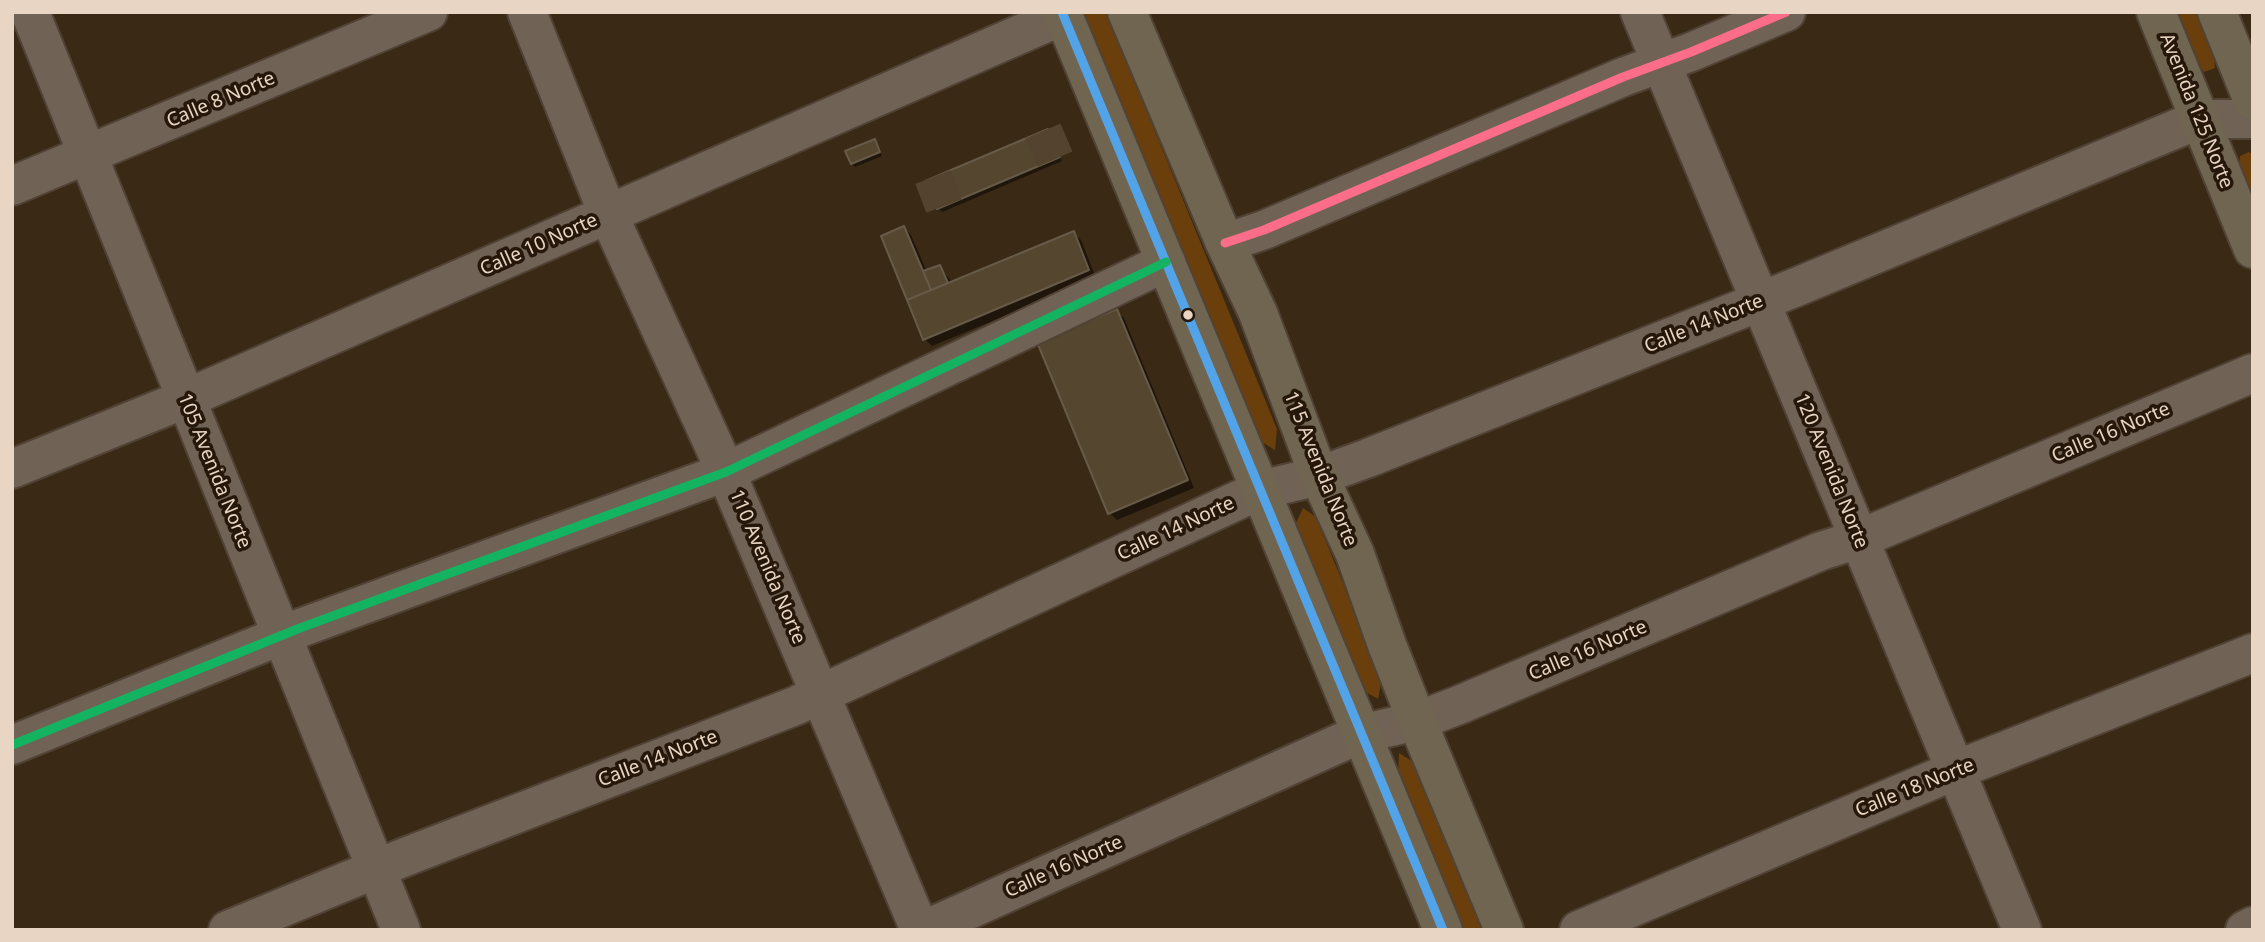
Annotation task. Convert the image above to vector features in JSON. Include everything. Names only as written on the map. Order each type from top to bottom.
[{"type":"main road","name":"115 Avenida Norte","points":[[1127,12],[1225,243],[1258,313],[1320,476],[1355,555],[1417,721],[1504,930]]},
{"type":"main road","name":"Avenida 125 Norte","points":[[2156,12],[2253,248]]},
{"type":"main road","points":[[2217,12],[2253,101]]},
{"type":"main road","points":[[1063,14],[1443,930]]},
{"type":"street","name":"105 Avenida Norte","points":[[30,12],[401,930]]},
{"type":"street","name":"Calle 8 Norte","points":[[12,186],[428,12]]},
{"type":"street","name":"110 Avenida Norte","points":[[527,12],[608,214],[726,472],[922,930]]},
{"type":"street","name":"120 Avenida Norte","points":[[1640,12],[2022,930]]},
{"type":"street","points":[[1225,243],[1264,230],[1786,12]]},
{"type":"street","name":"Calle 10 Norte","points":[[12,469],[185,399],[1063,14]]},
{"type":"street","name":"Calle 14 Norte","points":[[228,930],[376,869],[795,706],[1261,490],[1320,476],[1761,301],[2200,120],[2253,119]]},
{"type":"street","points":[[12,745],[282,635],[726,472],[1166,262]]},
{"type":"street","name":"Calle 16 Norte","points":[[922,930],[1360,734],[1417,721],[1459,705],[1821,551],[1858,539],[2253,373]]},
{"type":"street","name":"Calle 18 Norte","points":[[1579,930],[1956,770],[2253,653]]},
{"type":"street","points":[[2245,930],[2253,926]]},
{"type":"shaded area","points":[[1081,12],[1106,12],[1277,429],[1275,450],[1255,438]]},
{"type":"shaded area","points":[[2176,12],[2196,12],[2213,52],[2215,68],[2204,72],[2196,62]]},
{"type":"shaded area","points":[[2249,152],[2253,155],[2253,199],[2239,165],[2240,156]]},
{"type":"shaded area","points":[[1303,508],[1316,517],[1382,679],[1378,699],[1360,689],[1295,525]]},
{"type":"shaded area","points":[[1399,753],[1418,765],[1486,930],[1460,930],[1398,779]]},
{"type":"building","points":[[1048,129],[1060,157],[937,209],[925,181]]},
{"type":"building","points":[[875,139],[880,152],[851,164],[845,151]]},
{"type":"building","points":[[904,226],[931,290],[907,300],[881,236]]},
{"type":"building","points":[[1074,231],[1089,270],[923,340],[907,300]]},
{"type":"building","points":[[940,265],[948,283],[931,290],[923,271]]},
{"type":"building","points":[[1117,309],[1188,480],[1108,514],[1037,342]]},
{"type":"tunnel","points":[[1043,131],[1055,159]]},
{"type":"tunnel","points":[[933,177],[944,206]]},
{"type":"transit line","points":[[1062,12],[1443,930]]},
{"type":"transit line","points":[[1225,243],[1264,230],[1623,77],[1786,12]]},
{"type":"transit line","points":[[12,745],[300,628],[726,472],[1166,262]]}]
